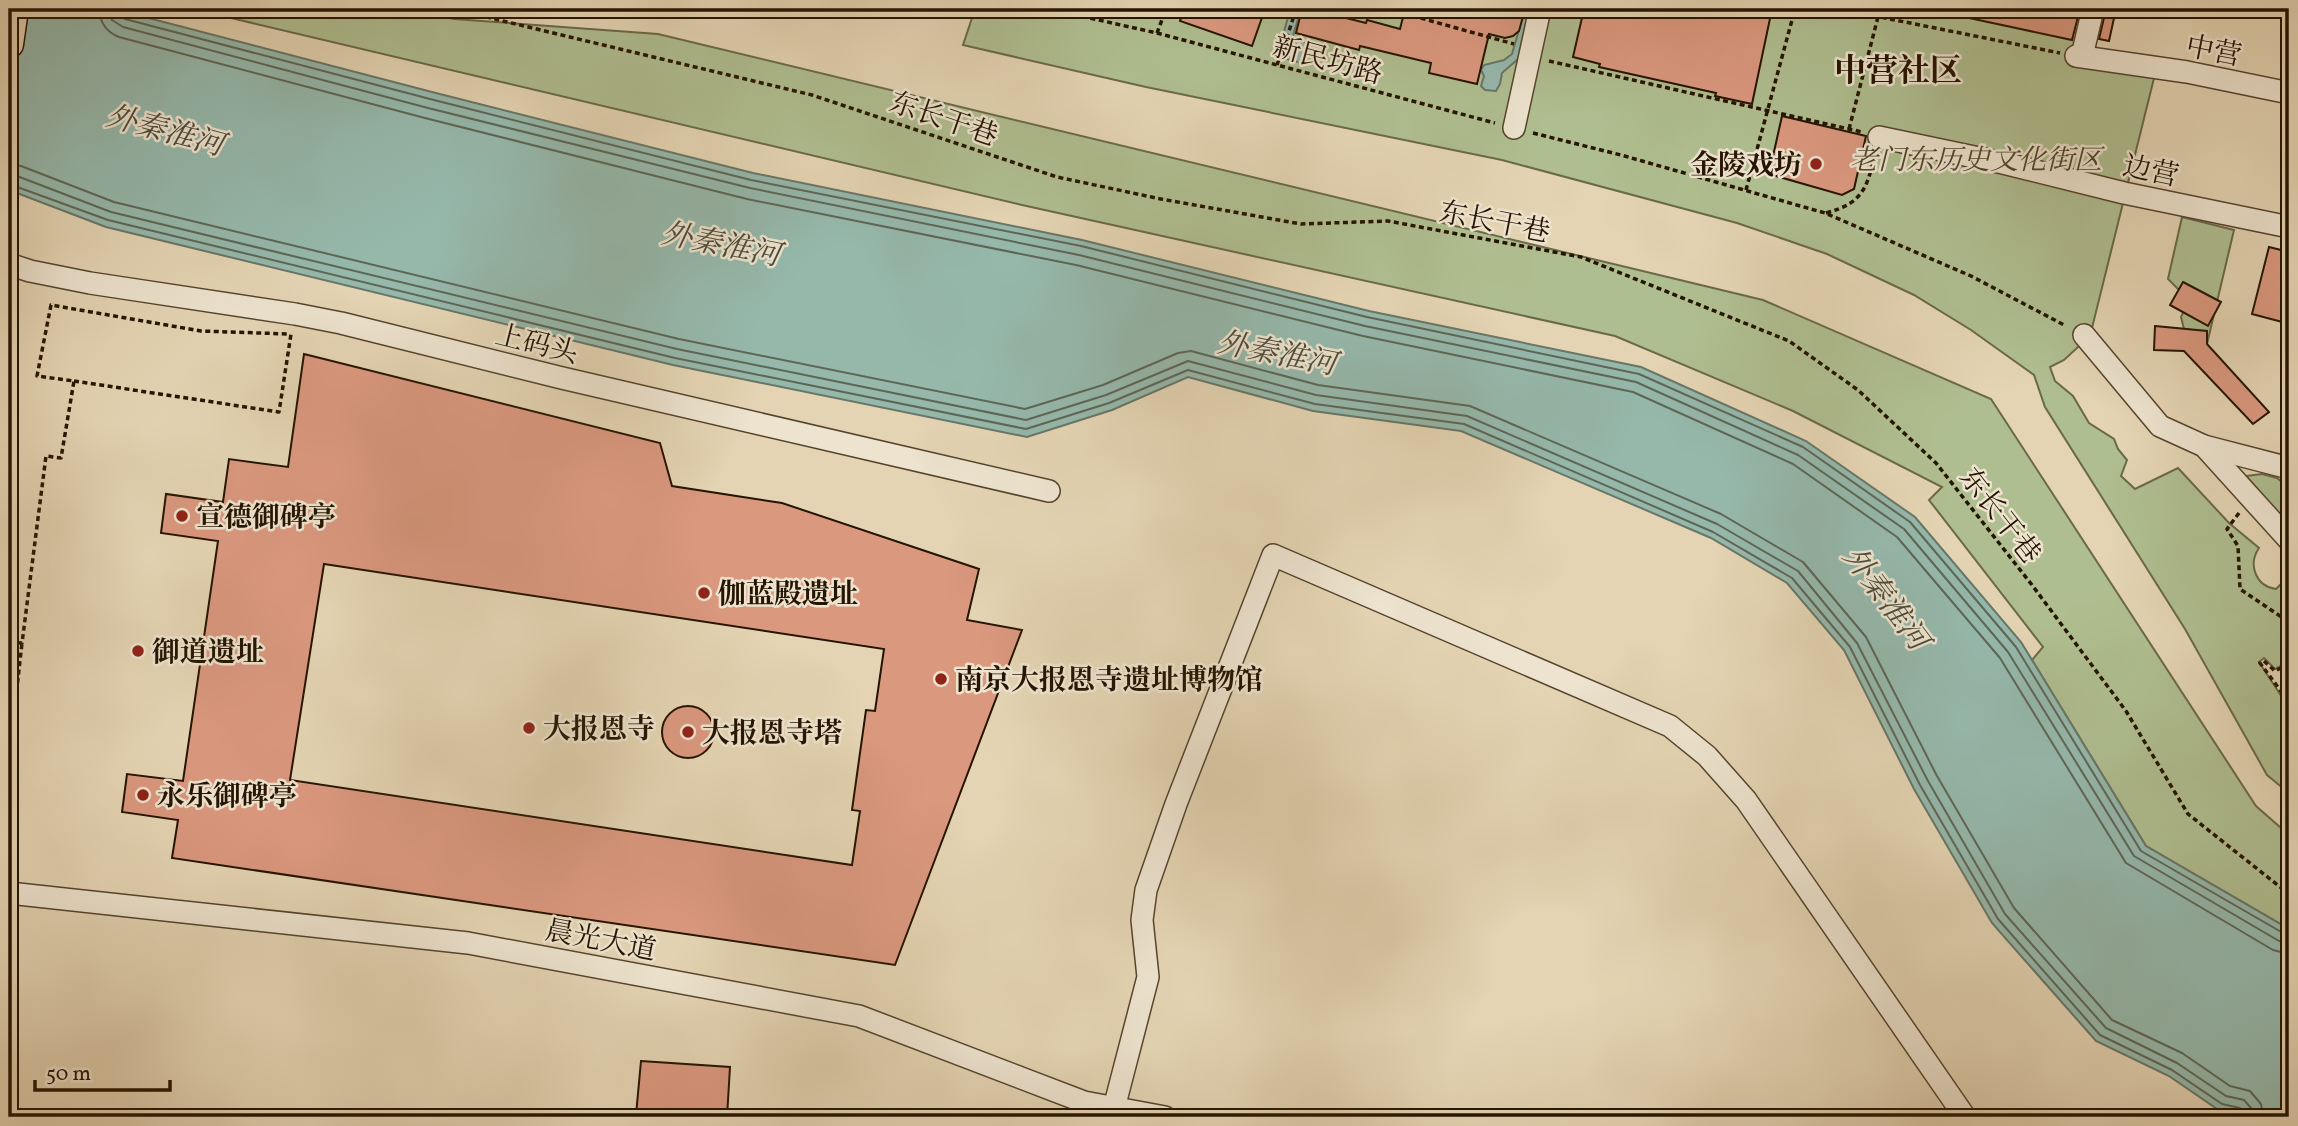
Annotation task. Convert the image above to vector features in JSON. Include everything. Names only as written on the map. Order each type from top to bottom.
[{"type":"main road","points":[[9,44],[14,9]]},
{"type":"street","points":[[1514,128],[1523,50],[1540,9]]},
{"type":"street","points":[[2079,56],[2093,9]]},
{"type":"street","name":"中营","points":[[2079,56],[2187,72],[2289,93]]},
{"type":"street","name":"边营","points":[[1880,137],[2003,163],[2124,193],[2289,227]]},
{"type":"street","name":"上码头","points":[[9,264],[30,271],[293,324],[341,323],[562,378],[1049,491]]},
{"type":"street","points":[[2084,335],[2160,426],[2204,446],[2289,468]]},
{"type":"street","points":[[2204,446],[2289,540]]},
{"type":"street","points":[[1114,1108],[1149,976],[1142,920],[1146,890],[1176,804],[1273,555],[1670,726],[1707,756],[1746,800],[1965,1117]]},
{"type":"street","name":"晨光大道","points":[[9,892],[468,943],[859,1016],[1081,1110],[1114,1108],[1165,1117]]},
{"type":"path","name":"东长干巷","points":[[453,9],[813,95],[1057,177],[1301,224],[1388,221],[1581,257],[1789,341],[1858,390],[1936,463],[2126,711],[2188,814],[2289,894]]},
{"type":"path","name":"新民坊路","points":[[1049,9],[1157,33],[1621,155],[1825,214],[1971,276],[2084,335]]},
{"type":"path","points":[[1157,33],[1166,9]]},
{"type":"path","points":[[1277,65],[1281,53],[1293,56],[1294,50],[1284,47],[1296,9]]},
{"type":"path","points":[[1388,9],[1523,50],[1849,129],[1878,17]]},
{"type":"path","points":[[1746,190],[1795,9]]},
{"type":"path","points":[[1840,9],[2079,56]]},
{"type":"path","points":[[1825,214],[1861,195],[1868,185],[1880,137]]},
{"type":"path","points":[[51,304],[201,331],[293,324],[279,412],[74,381],[37,376],[51,304]]},
{"type":"path","points":[[9,759],[46,456],[61,458],[74,381]]},
{"type":"path","points":[[2251,498],[2227,529],[2238,546],[2240,589],[2289,622]]},
{"type":"path","points":[[9,642],[22,643]]},
{"type":"path","points":[[2289,664],[2275,671],[2264,661],[2260,663],[2289,702]]},
{"type":"green space","points":[[193,9],[406,9],[454,19],[658,34],[1763,300],[1991,399],[2256,806],[2289,835],[2289,929],[2146,846],[2032,660],[2043,647],[1929,500],[1942,487],[1793,411],[1615,336],[1022,205]]},
{"type":"green space","name":"老门东历史文化街区","points":[[975,9],[2098,9],[2091,48],[2158,62],[2090,336],[2064,360],[2050,367],[2055,381],[2073,396],[2089,423],[2114,439],[2127,460],[2121,476],[2135,489],[2178,468],[2229,523],[2259,548],[2254,561],[2258,579],[2276,589],[2283,582],[2289,585],[2289,661],[2275,669],[2264,658],[2259,662],[2289,708],[2289,793],[2267,775],[2185,629],[2045,407],[2034,375],[1971,330],[1914,295],[1827,254],[1737,223],[1502,160],[1146,87],[963,45]]},
{"type":"green space","points":[[2182,217],[2234,230],[2207,344],[2192,346],[2187,341],[2181,317],[2189,300],[2168,279]]},
{"type":"green space","points":[[2262,474],[2277,478],[2289,488],[2289,505],[2282,517],[2246,476]]},
{"type":"water","name":"外秦淮河","points":[[9,9],[114,9],[753,173],[1082,240],[1369,311],[1641,367],[1806,441],[1915,517],[2021,642],[2146,846],[2289,929],[2289,1117],[2253,1117],[2220,1111],[2169,1076],[2096,1041],[1992,923],[1914,789],[1844,650],[1787,583],[1711,538],[1461,431],[1313,411],[1188,377],[1112,410],[1027,437],[673,365],[106,227],[9,190]]},
{"type":"water","points":[[1525,9],[1531,9],[1518,59],[1502,73],[1496,91],[1485,90],[1481,86],[1484,76],[1481,70],[1484,65],[1504,60],[1512,54]]},
{"type":"water","points":[[1289,14],[1299,16],[1292,39],[1311,44],[1305,64],[1277,56]]},
{"type":"building","points":[[1184,9],[1265,9],[1252,46],[1180,21]]},
{"type":"building","points":[[1302,9],[1366,23],[1367,20],[1400,29],[1405,9],[1525,9],[1519,31],[1513,36],[1505,38],[1489,34],[1477,84],[1429,73],[1431,63],[1360,46],[1359,50],[1296,33]]},
{"type":"building","points":[[1584,9],[1772,9],[1752,104],[1715,96],[1716,93],[1599,67],[1600,64],[1573,57]]},
{"type":"building","points":[[1955,9],[2080,9],[2072,40],[1955,15]]},
{"type":"building","points":[[2106,9],[2116,9],[2109,41],[2099,39]]},
{"type":"building","name":"金陵戏坊","points":[[1782,116],[1866,136],[1854,189],[1842,195],[1769,174]]},
{"type":"building","points":[[2269,247],[2289,252],[2289,308],[2286,323],[2252,314]]},
{"type":"building","points":[[2183,282],[2221,302],[2208,326],[2170,305]]},
{"type":"building","points":[[2155,326],[2207,331],[2207,344],[2269,412],[2253,424],[2184,351],[2154,350]]},
{"type":"building","name":"南京大报恩寺遗址博物馆","points":[[304,354],[660,443],[672,486],[782,503],[979,569],[967,620],[1022,630],[895,965],[172,858],[178,820],[122,812],[127,774],[183,781],[218,541],[161,533],[166,494],[223,502],[229,459],[288,467]],"holes":[[[324,564],[884,649],[875,711],[866,710],[852,810],[860,811],[852,865],[290,780]]]},
{"type":"building","name":"大报恩寺塔","points":[[688,706],[698,708],[706,714],[712,722],[712,742],[706,750],[698,756],[688,758],[678,756],[670,750],[664,742],[662,732],[664,722],[670,714],[678,708]]},
{"type":"building","points":[[641,1061],[730,1067],[727,1117],[636,1115]]},
{"type":"place","name":"金陵戏坊","points":[[1816,164]]},
{"type":"place","name":"宣德御碑亭","points":[[182,516]]},
{"type":"place","name":"伽蓝殿遗址","points":[[704,593]]},
{"type":"place","name":"御道遗址","points":[[138,651]]},
{"type":"place","name":"南京大报恩寺遗址博物馆","points":[[941,679]]},
{"type":"place","name":"大报恩寺","points":[[529,728]]},
{"type":"place","name":"大报恩寺塔","points":[[688,732]]},
{"type":"place","name":"永乐御碑亭","points":[[143,795]]},
{"type":"district","name":"中营社区","points":[[1898,70]]}]
